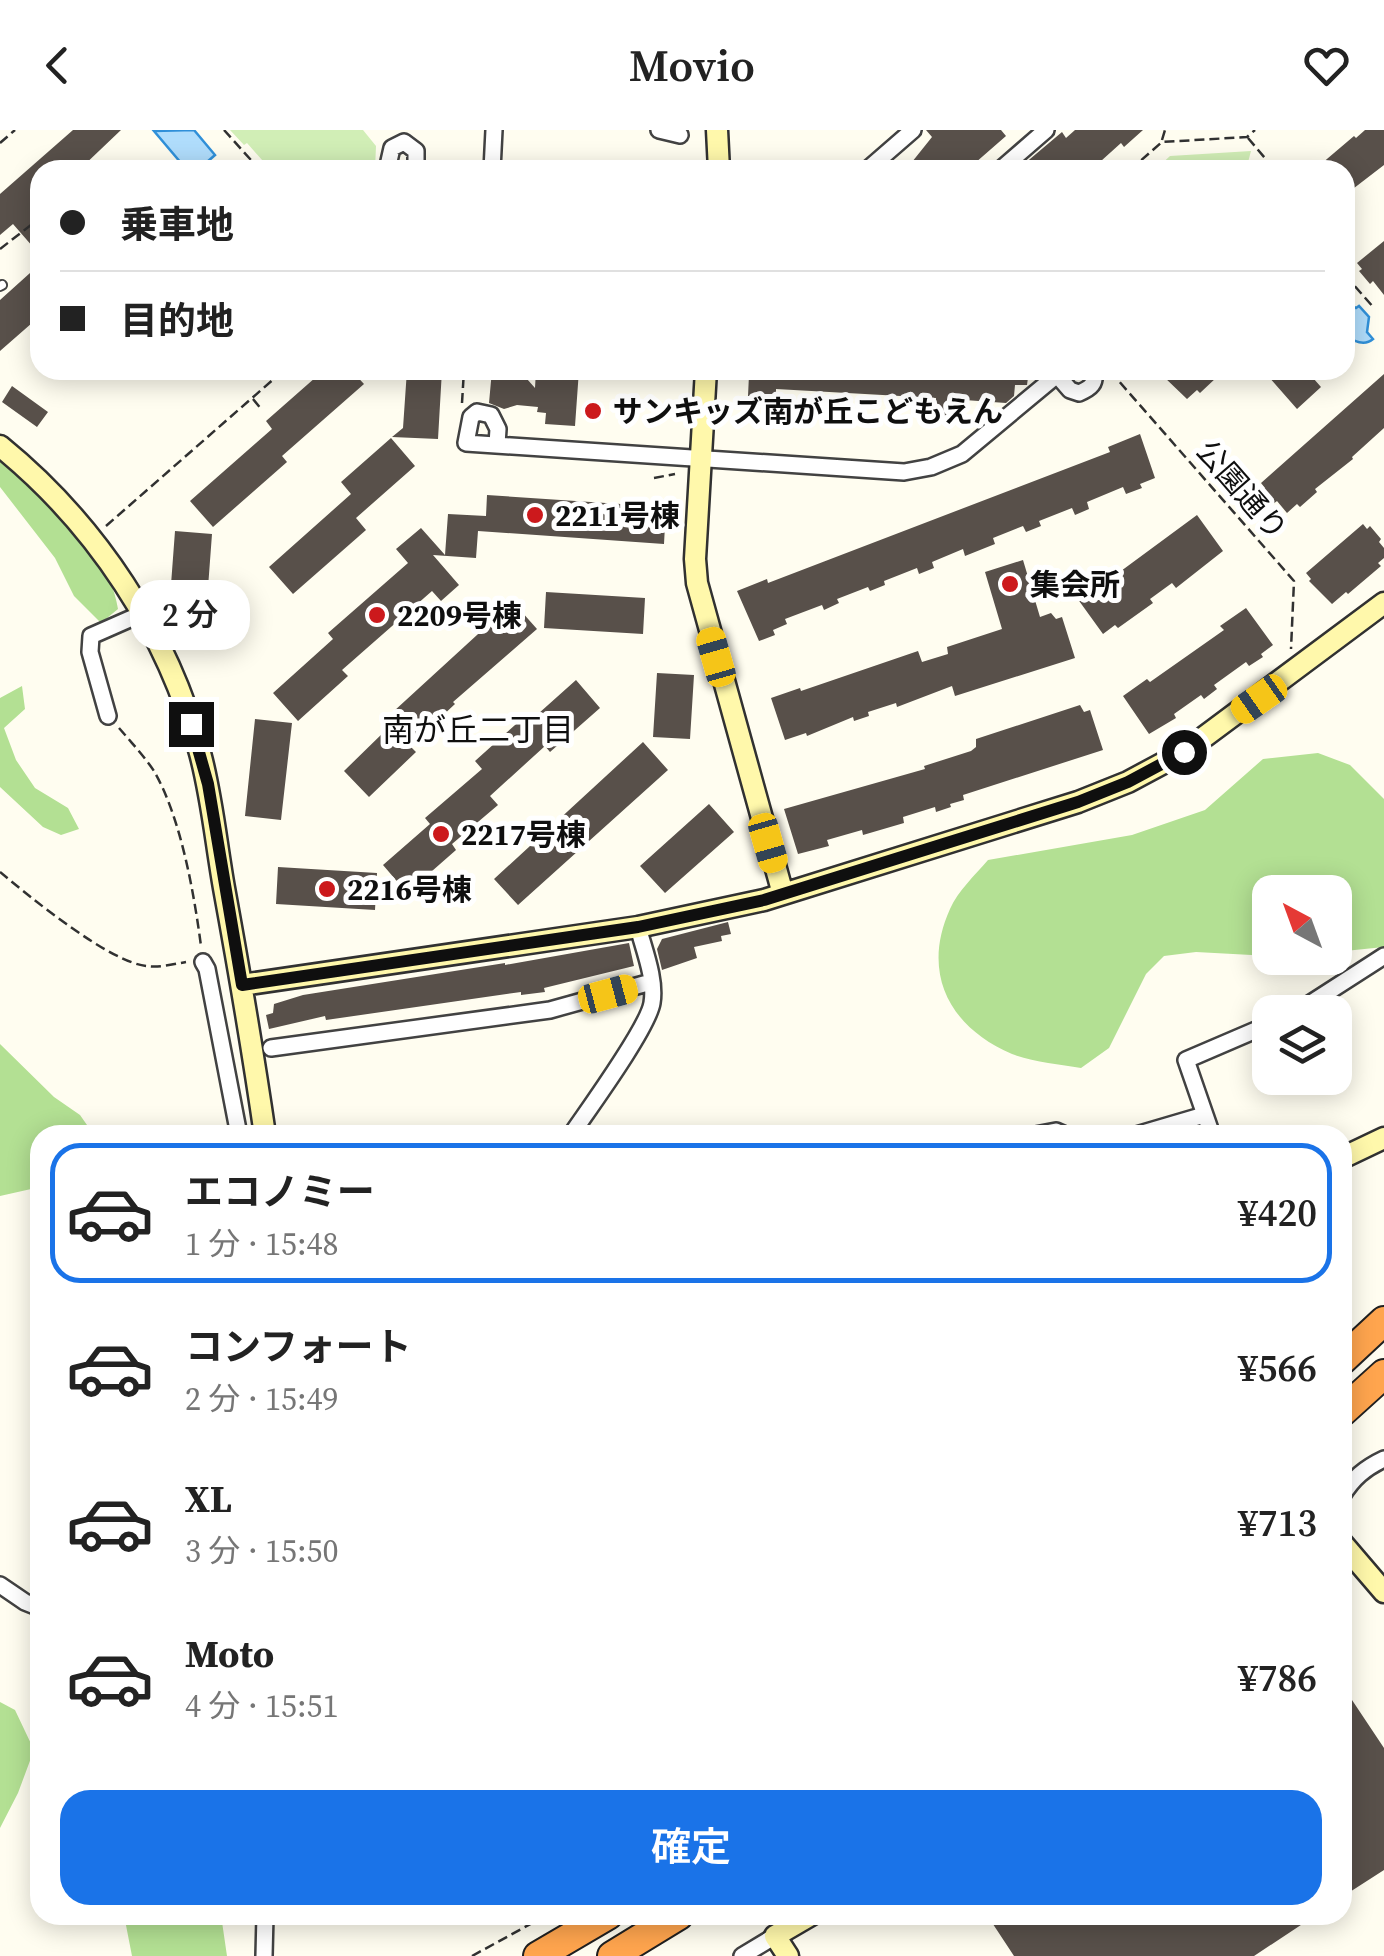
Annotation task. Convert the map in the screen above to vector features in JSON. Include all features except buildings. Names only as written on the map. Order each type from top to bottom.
[{"type":"highway","points":[[1352,1351],[1384,1321]]},
{"type":"highway","points":[[1352,1403],[1384,1374]]},
{"type":"highway","points":[[538,1956],[591,1925]]},
{"type":"highway","points":[[612,1956],[663,1925]]},
{"type":"street","points":[[492,160],[494,130]]},
{"type":"street","points":[[643,130],[680,135]]},
{"type":"street","points":[[717,130],[718,160]]},
{"type":"street","points":[[878,160],[913,130]]},
{"type":"street","points":[[1012,160],[1046,130]]},
{"type":"street","points":[[389,160],[392,148],[404,142],[416,151],[416,160]]},
{"type":"street","points":[[705,380],[694,464],[696,583],[783,894]]},
{"type":"street","points":[[497,444],[694,464],[904,472],[949,461],[976,445],[1052,380]]},
{"type":"street","points":[[1064,380],[1070,390],[1079,393],[1090,389],[1095,380]]},
{"type":"street","points":[[0,446],[38,479],[91,537],[141,614],[175,682],[199,750],[263,1125]]},
{"type":"street","points":[[242,985],[638,927],[783,894],[1078,802],[1128,782],[1184,752],[1384,602]]},
{"type":"street","points":[[108,716],[90,652],[91,636],[141,614]]},
{"type":"street","points":[[577,1125],[652,1004],[638,927]]},
{"type":"street","points":[[1323,995],[1384,956]]},
{"type":"street","points":[[203,962],[237,1125]]},
{"type":"street","points":[[270,1048],[550,1010],[651,982]]},
{"type":"street","points":[[1208,1125],[1186,1060],[1252,1032]]},
{"type":"street","points":[[288,1046],[290,1065]]},
{"type":"street","points":[[1170,1125],[1204,1115]]},
{"type":"street","points":[[1352,1153],[1384,1138]]},
{"type":"street","points":[[1352,1480],[1384,1458]]},
{"type":"street","points":[[1352,1555],[1384,1592]]},
{"type":"street","points":[[0,1585],[30,1604]]},
{"type":"street","points":[[264,1956],[265,1925]]},
{"type":"street","points":[[742,1956],[794,1925]]},
{"type":"street","points":[[776,1936],[788,1956]]},
{"type":"path","points":[[0,144],[15,130]]},
{"type":"path","points":[[224,130],[251,160]]},
{"type":"path","points":[[1141,160],[1162,142],[1165,130]]},
{"type":"path","points":[[1162,142],[1248,137],[1256,130]]},
{"type":"path","points":[[1248,137],[1267,160]]},
{"type":"path","points":[[907,160],[908,146]]},
{"type":"path","points":[[0,250],[30,226]]},
{"type":"path","points":[[1355,286],[1374,308]]},
{"type":"path","points":[[101,530],[273,380]]},
{"type":"path","points":[[462,406],[463,380]]},
{"type":"path","name":"公園通り","points":[[1119,380],[1294,581],[1290,656]]},
{"type":"path","points":[[252,398],[262,410]]},
{"type":"path","points":[[654,478],[694,464]]},
{"type":"path","points":[[0,872],[38,903],[121,958],[150,967],[203,962],[190,884],[164,793],[142,756],[108,716]]},
{"type":"path","points":[[472,1956],[529,1925]]},
{"type":"green space","points":[[230,130],[363,130],[376,146],[375,160],[262,160],[247,143],[244,145]]},
{"type":"green space","points":[[1251,151],[1249,160],[1166,160],[1170,156]]},
{"type":"green space","points":[[0,460],[73,526],[102,564],[118,609],[101,623],[74,596],[55,558],[0,487]]},
{"type":"green space","points":[[22,686],[25,709],[4,728],[16,760],[35,788],[68,808],[79,829],[61,835],[43,827],[0,787],[0,698]]},
{"type":"green space","points":[[1318,753],[1350,765],[1384,799],[1384,947],[1352,950],[1352,875],[1252,875],[1252,955],[1196,952],[1164,956],[1146,974],[1109,1048],[1081,1068],[1012,1054],[990,1043],[957,1013],[940,976],[942,932],[957,896],[988,860],[1132,835],[1205,810],[1263,759]]},
{"type":"green space","points":[[0,1044],[87,1125],[30,1125],[30,1189],[0,1196]]},
{"type":"green space","points":[[0,1702],[15,1710],[30,1742],[30,1761],[0,1828]]},
{"type":"green space","points":[[126,1925],[222,1925],[227,1956],[132,1956]]},
{"type":"water","points":[[194,130],[215,155],[209,160],[179,160],[154,131]]},
{"type":"water","points":[[1359,306],[1369,317],[1367,332],[1373,339],[1355,341],[1355,307]]},
{"type":"place","name":"サンキッズ南が丘こどもえん","points":[[593,411]]},
{"type":"place","name":"2211号棟","points":[[535,515]]},
{"type":"place","name":"集会所","points":[[1010,584]]},
{"type":"place","name":"2209号棟","points":[[377,615]]},
{"type":"place","name":"2217号棟","points":[[441,834]]},
{"type":"place","name":"2216号棟","points":[[327,889]]},
{"type":"district","name":"南が丘二丁目","points":[[478,730]]},
{"type":"route","points":[[191,724],[208,784],[242,985],[638,927],[764,900],[1078,802],[1128,782],[1184,752]]}]
